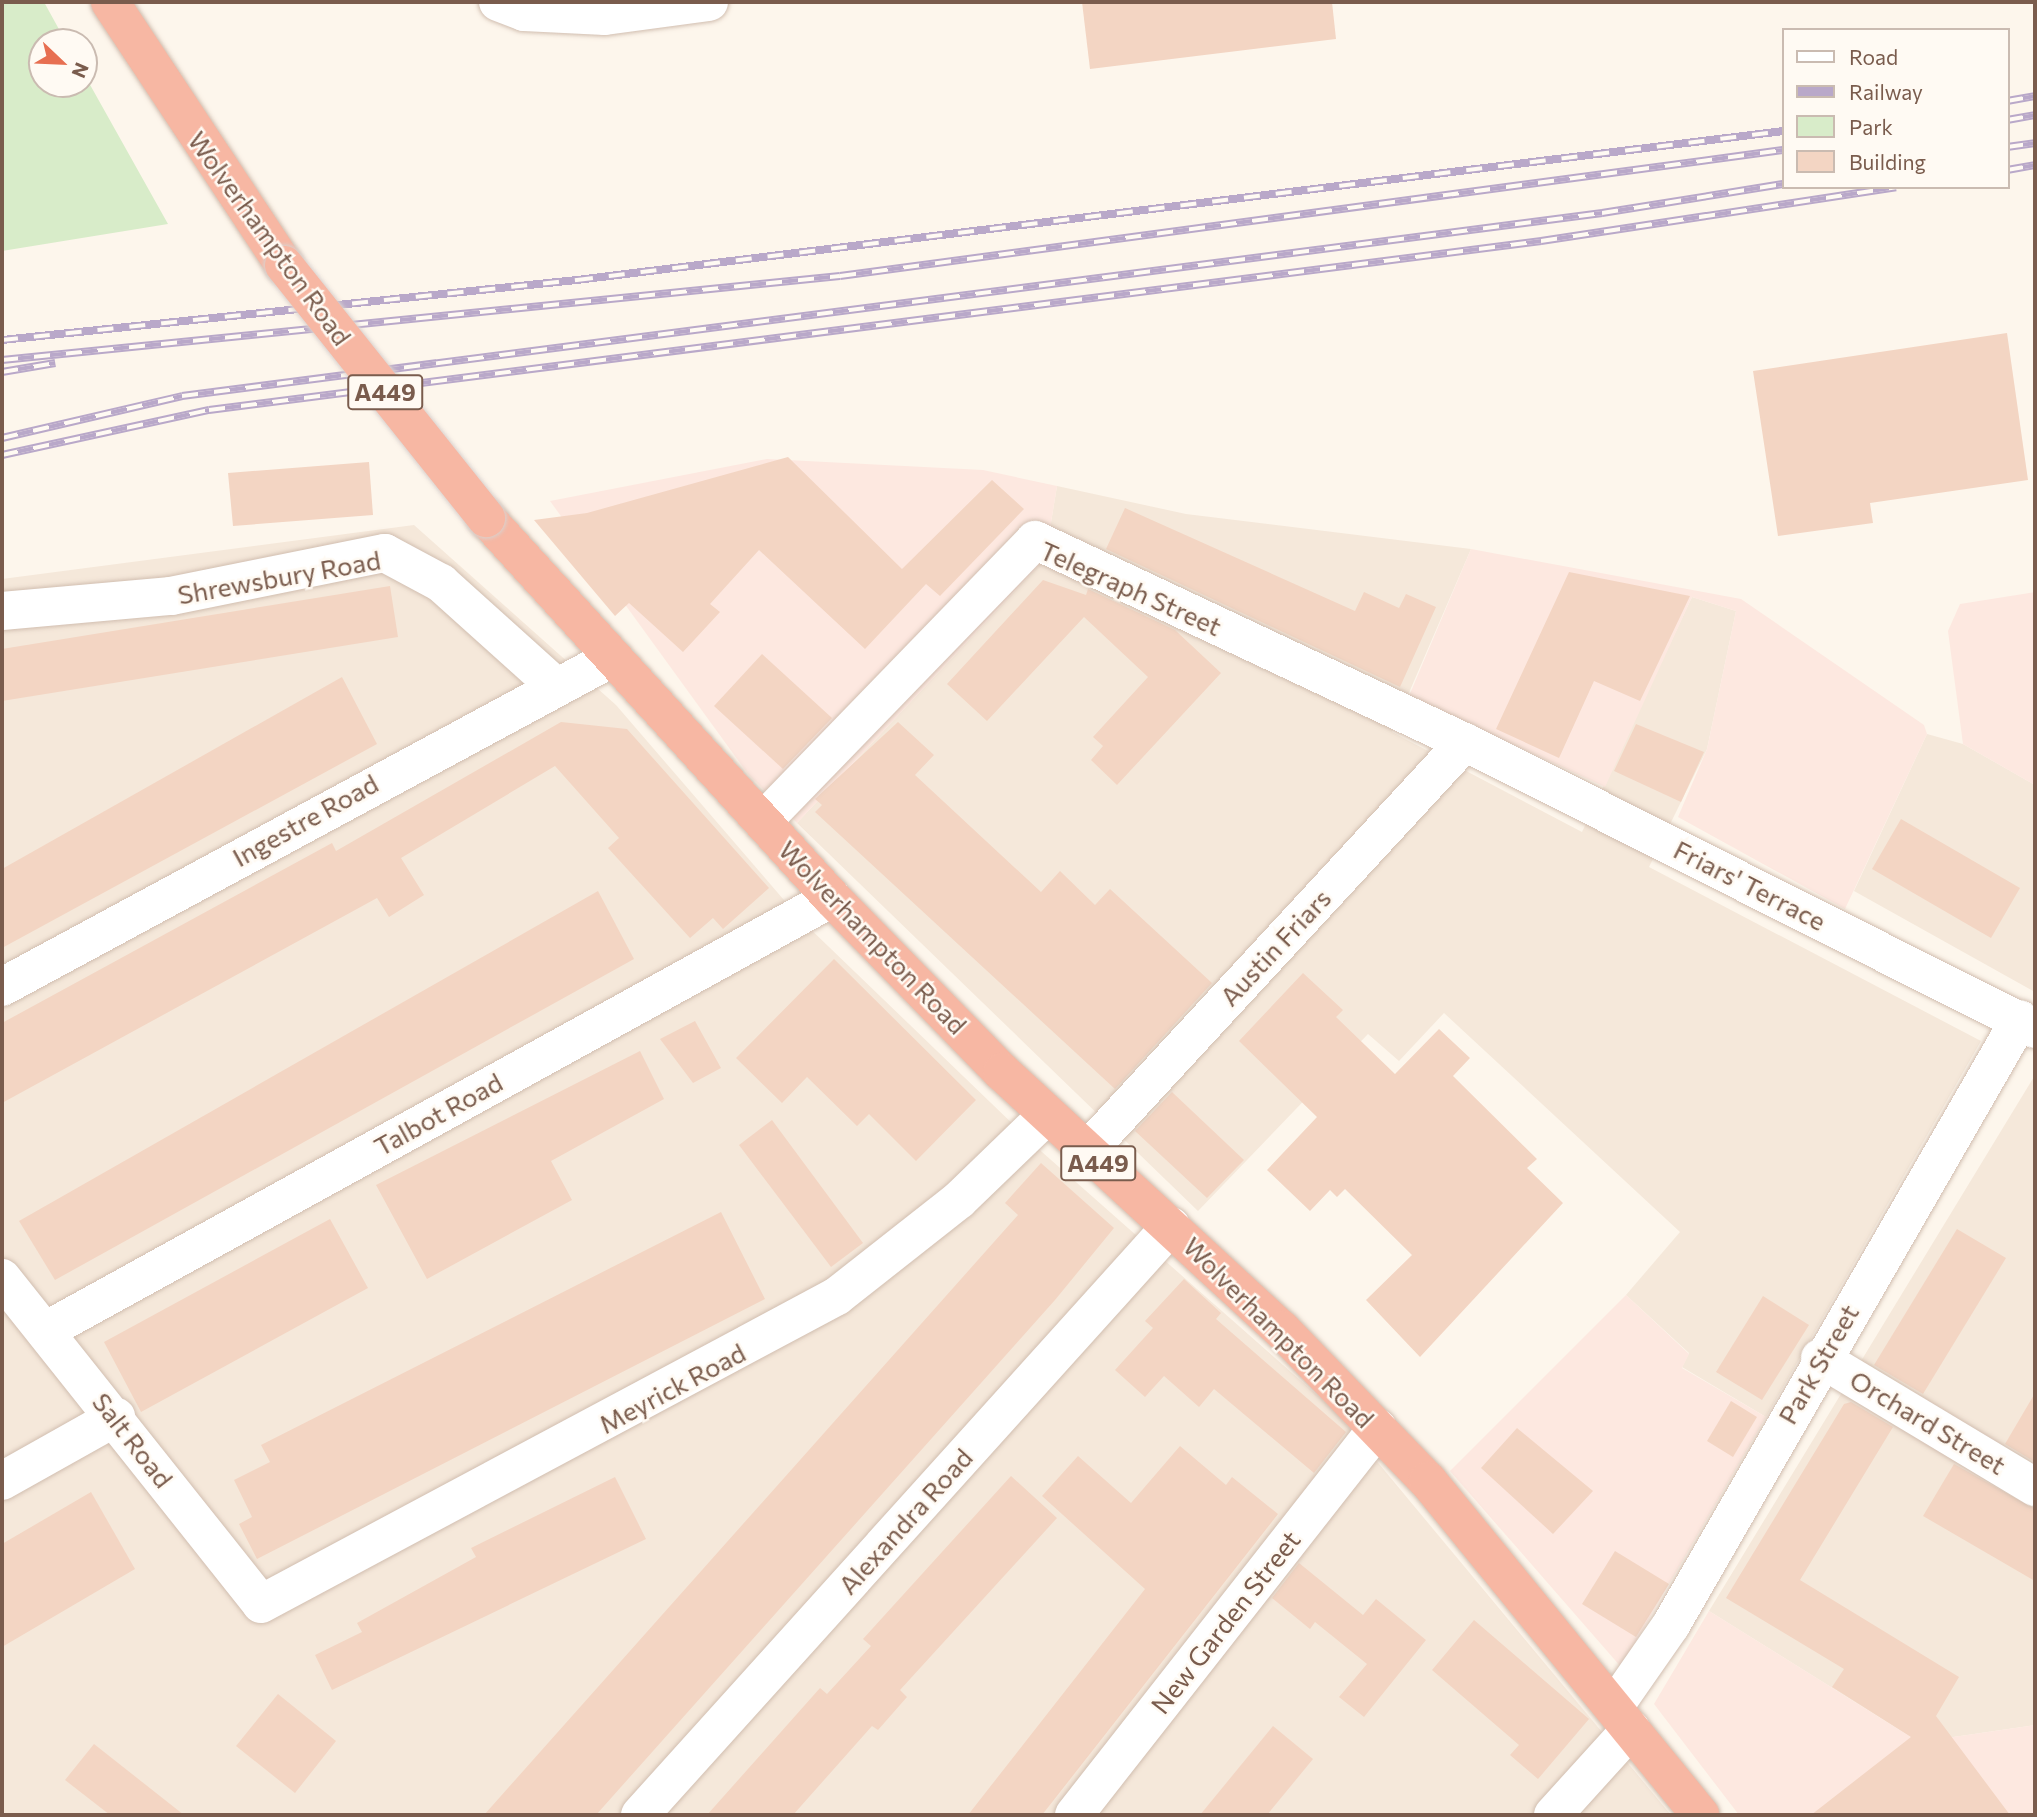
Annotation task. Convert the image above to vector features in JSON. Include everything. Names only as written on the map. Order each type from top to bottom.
[{"type":"highway","name":"Wolverhampton Road","points":[[110,2],[284,265],[486,518],[832,898],[1046,1116],[1171,1226],[1377,1428],[1528,1597],[1700,1815]]},
{"type":"street","points":[[498,2],[524,12],[605,16],[709,2]]},
{"type":"street","name":"Telegraph Street","points":[[763,821],[1035,540],[1465,742]]},
{"type":"street","name":"Shrewsbury Road","points":[[2,611],[171,596],[385,553],[441,583],[553,684]]},
{"type":"street","name":"Ingestre Road","points":[[2,987],[553,684],[611,658]]},
{"type":"street","name":"Friars' Terrace","points":[[1465,742],[2027,1024]]},
{"type":"street","name":"Austin Friars","points":[[1086,1152],[1465,742]]},
{"type":"street","name":"Talbot Road","points":[[45,1331],[832,898]]},
{"type":"street","name":"Park Street","points":[[1553,1815],[1623,1718],[1671,1625],[1820,1358],[2027,1024]]},
{"type":"street","name":"Meyrick Road","points":[[261,1604],[837,1296],[959,1200],[1046,1116]]},
{"type":"street","name":"Alexandra Road","points":[[639,1815],[1171,1226]]},
{"type":"street","name":"Salt Road","points":[[2,1278],[116,1417],[261,1604]]},
{"type":"street","name":"Orchard Street","points":[[1820,1358],[2035,1487]]},
{"type":"street","points":[[2,1481],[116,1417]]},
{"type":"street","name":"New Garden Street","points":[[1074,1815],[1377,1428]]},
{"type":"shaded area","points":[[767,459],[983,470],[1057,486],[1045,559],[797,823],[748,774],[550,501]]},
{"type":"shaded area","points":[[1057,486],[1186,514],[1471,549],[1392,732],[1582,832],[1692,597],[1736,611],[1707,749],[1649,867],[1981,1041],[1766,1417],[1682,1367],[1689,1353],[1626,1295],[1680,1232],[1444,1013],[1399,1061],[1368,1034],[1198,1211],[797,823],[1045,559]]},
{"type":"shaded area","points":[[414,525],[616,705],[802,921],[1042,1152],[1335,1411],[1671,1815],[2,1815],[2,579]]},
{"type":"shaded area","points":[[1471,549],[1741,599],[1924,725],[1927,734],[1845,909],[1678,817],[1707,749],[1736,611],[1692,597],[1605,787],[1409,696]]},
{"type":"shaded area","points":[[2035,592],[2035,785],[1963,744],[1948,631],[1960,604]]},
{"type":"shaded area","points":[[1927,734],[1963,744],[2035,785],[2035,992],[1854,891]]},
{"type":"shaded area","points":[[2035,1075],[2035,1725],[1919,1742],[1709,1611]]},
{"type":"shaded area","points":[[1626,1295],[1689,1354],[1682,1368],[1766,1417],[1621,1667],[1450,1471]]},
{"type":"shaded area","points":[[1709,1611],[1919,1742],[2035,1725],[2035,1815],[1739,1815],[1654,1704]]},
{"type":"green space","points":[[2,2],[44,2],[58,28],[28,28],[28,98],[97,98],[168,224],[2,251]]},
{"type":"building","points":[[1082,2],[1332,2],[1336,39],[1090,69]]},
{"type":"building","points":[[2007,333],[2028,480],[1870,503],[1873,523],[1778,536],[1753,371]]},
{"type":"building","points":[[788,457],[902,569],[992,480],[1024,509],[940,596],[926,584],[865,649],[759,550],[710,604],[720,612],[683,652],[629,603],[615,616],[534,520],[587,513]]},
{"type":"building","points":[[369,462],[373,515],[233,526],[228,473]]},
{"type":"building","points":[[1125,508],[1355,611],[1364,592],[1399,608],[1406,594],[1436,607],[1400,687],[1106,549]]},
{"type":"building","points":[[1569,572],[1690,596],[1640,701],[1594,681],[1559,758],[1496,729]]},
{"type":"building","points":[[1043,580],[1086,595],[1088,589],[1175,630],[1221,673],[1117,785],[1091,760],[1103,746],[1093,737],[1148,677],[1084,617],[987,721],[947,684]]},
{"type":"building","points":[[390,586],[398,637],[2,701],[2,649]]},
{"type":"building","points":[[762,654],[832,718],[783,769],[714,706]]},
{"type":"building","points":[[342,677],[377,744],[2,948],[2,869]]},
{"type":"building","points":[[561,722],[627,729],[769,888],[723,929],[713,918],[690,938],[608,848],[619,838],[555,766],[401,858],[424,895],[389,917],[377,898],[2,1103],[2,1023],[332,843],[336,851]]},
{"type":"building","points":[[898,722],[934,755],[915,775],[1041,892],[1060,871],[1095,905],[1110,889],[1212,983],[1115,1089],[815,812],[822,805],[815,799]]},
{"type":"building","points":[[1636,724],[1704,752],[1681,802],[1614,771]]},
{"type":"building","points":[[1901,819],[2020,888],[1991,938],[1872,869]]},
{"type":"building","points":[[598,891],[634,959],[55,1280],[19,1221]]},
{"type":"building","points":[[834,959],[976,1100],[916,1161],[869,1114],[857,1126],[807,1077],[782,1103],[736,1058]]},
{"type":"building","points":[[1303,973],[1343,1010],[1336,1017],[1395,1074],[1439,1029],[1470,1058],[1453,1076],[1537,1159],[1527,1168],[1563,1203],[1420,1357],[1366,1300],[1412,1255],[1345,1189],[1337,1197],[1330,1190],[1310,1211],[1267,1170],[1317,1117],[1239,1041]]},
{"type":"building","points":[[695,1021],[721,1068],[693,1083],[660,1039]]},
{"type":"building","points":[[640,1051],[664,1099],[551,1161],[572,1200],[427,1279],[376,1185]]},
{"type":"building","points":[[1172,1092],[1244,1160],[1207,1198],[1135,1131]]},
{"type":"building","points":[[772,1120],[863,1243],[831,1267],[739,1145]]},
{"type":"building","points":[[1041,1163],[1114,1228],[1055,1300],[596,1815],[484,1815],[1018,1215],[1005,1203]]},
{"type":"building","points":[[721,1212],[765,1299],[257,1559],[239,1524],[252,1517],[234,1480],[270,1462],[261,1445]]},
{"type":"building","points":[[330,1219],[368,1288],[141,1412],[104,1342]]},
{"type":"building","points":[[1957,1229],[2006,1258],[1923,1394],[1874,1365]]},
{"type":"building","points":[[1184,1279],[1221,1313],[1216,1319],[1346,1432],[1314,1473],[1214,1389],[1199,1407],[1164,1376],[1145,1397],[1115,1370],[1153,1328],[1145,1321]]},
{"type":"building","points":[[1763,1296],[1809,1325],[1762,1400],[1716,1372]]},
{"type":"building","points":[[2035,1393],[2035,1462],[2005,1444]]},
{"type":"building","points":[[1731,1401],[1757,1417],[1733,1457],[1707,1441]]},
{"type":"building","points":[[1851,1402],[1893,1427],[1800,1580],[1959,1677],[1936,1716],[2010,1815],[1811,1815],[1911,1737],[1832,1687],[1844,1669],[1726,1598],[1844,1404]]},
{"type":"building","points":[[1517,1428],[1593,1491],[1553,1534],[1481,1468]]},
{"type":"building","points":[[1180,1446],[1226,1485],[1232,1477],[1278,1514],[1042,1815],[968,1815],[1145,1589],[1042,1496],[1078,1456],[1131,1503]]},
{"type":"building","points":[[1954,1464],[2035,1509],[2035,1581],[1923,1516]]},
{"type":"building","points":[[1011,1476],[1057,1518],[900,1690],[907,1697],[878,1730],[872,1726],[793,1815],[707,1815],[820,1688],[827,1694],[871,1646],[863,1639]]},
{"type":"building","points":[[615,1477],[646,1539],[332,1690],[315,1655],[362,1632],[357,1623],[476,1557],[471,1548]]},
{"type":"building","points":[[91,1492],[135,1569],[2,1647],[2,1544]]},
{"type":"building","points":[[1615,1551],[1669,1584],[1636,1637],[1582,1604]]},
{"type":"building","points":[[1299,1563],[1363,1615],[1376,1599],[1426,1640],[1364,1717],[1339,1697],[1367,1664],[1315,1622],[1310,1629],[1272,1598]]},
{"type":"building","points":[[1474,1620],[1589,1719],[1538,1779],[1510,1755],[1519,1745],[1432,1670]]},
{"type":"building","points":[[278,1694],[336,1741],[295,1793],[236,1746]]},
{"type":"building","points":[[1273,1726],[1313,1759],[1267,1815],[1200,1815]]},
{"type":"building","points":[[94,1744],[184,1815],[110,1815],[65,1780]]},
{"type":"railway","points":[[2009,101],[2035,96]]},
{"type":"railway","points":[[2009,120],[2035,115]]},
{"type":"railway","points":[[2,340],[577,280],[1782,131]]},
{"type":"railway","points":[[2009,147],[2035,143]]},
{"type":"railway","points":[[2,360],[840,276],[1782,150]]},
{"type":"railway","points":[[2009,170],[2035,165]]},
{"type":"railway","points":[[2,438],[182,396],[1602,213],[1782,184]]},
{"type":"railway","points":[[2,455],[209,410],[1541,241],[1883,189]]},
{"type":"railway","points":[[2,372],[55,363]]}]
